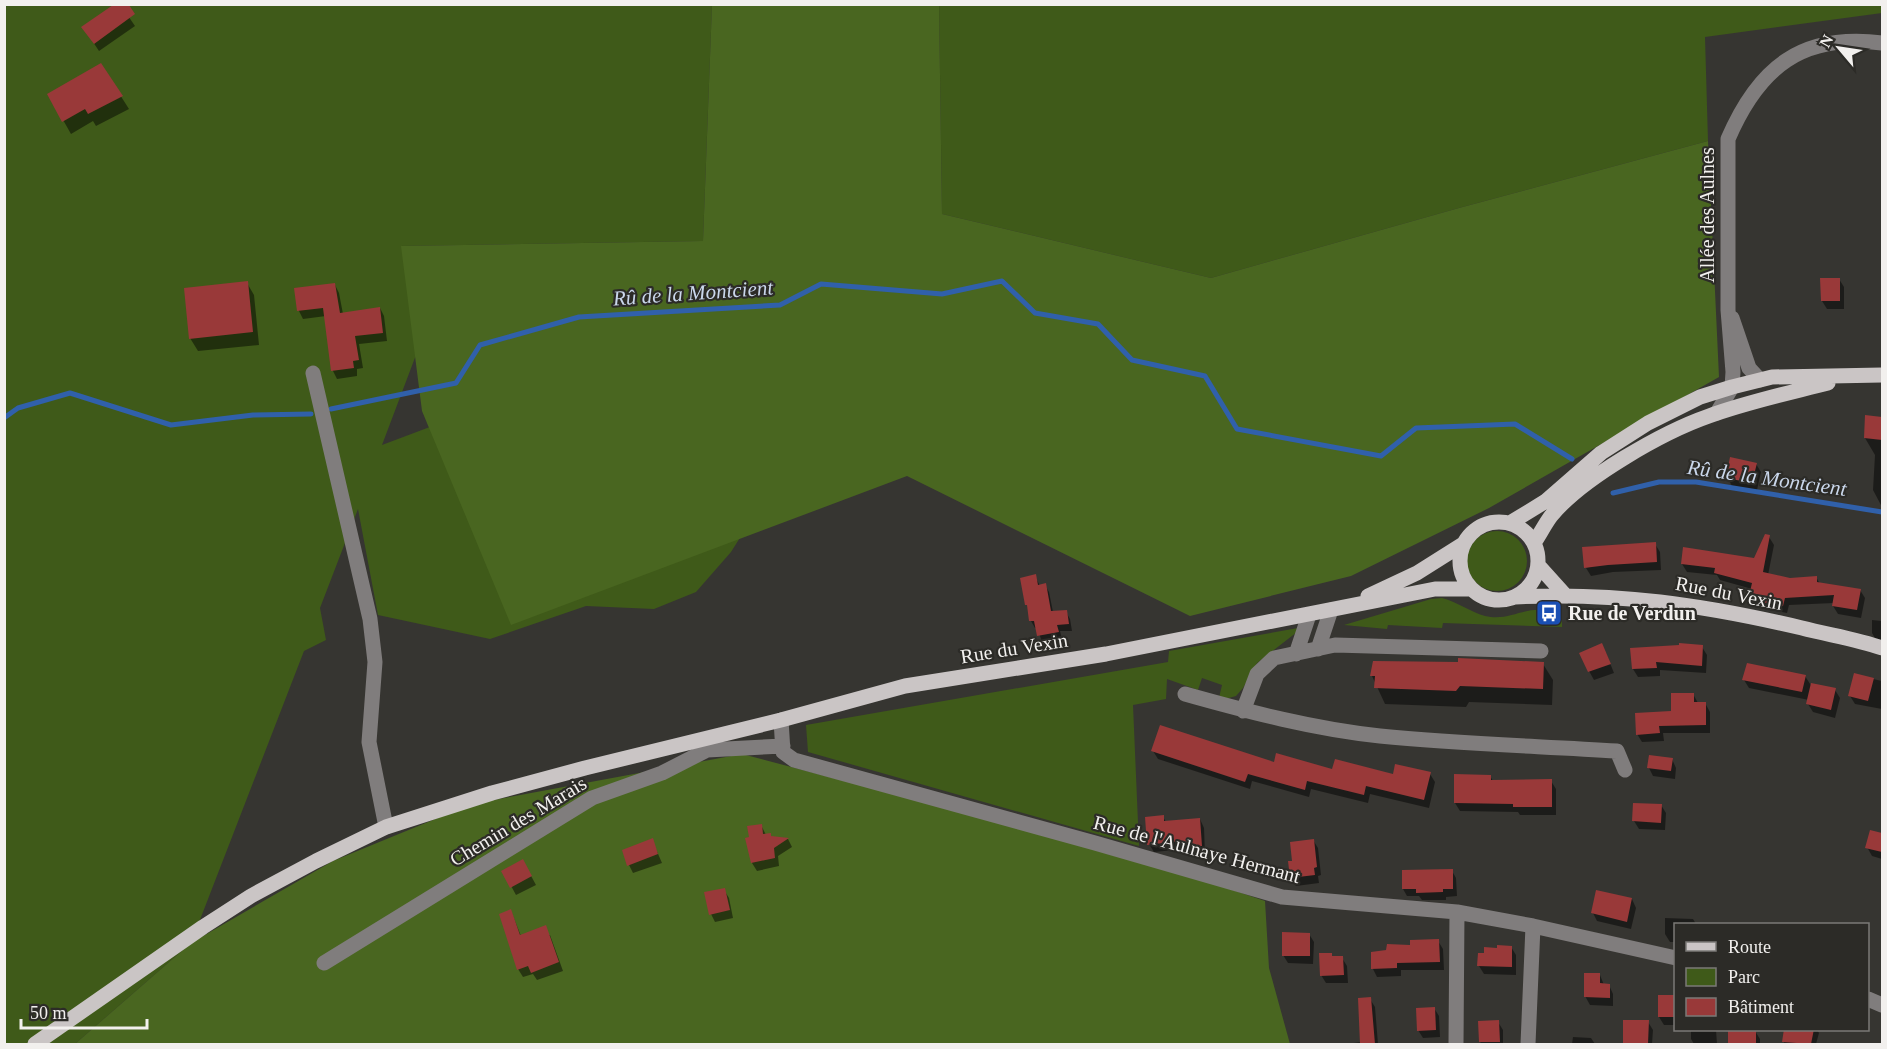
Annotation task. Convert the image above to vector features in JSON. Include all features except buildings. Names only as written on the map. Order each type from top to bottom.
[{"type":"main road","points":[[1510,523],[1546,501],[1601,453],[1648,423],[1700,397],[1772,377],[1882,375]]},
{"type":"main road","points":[[1534,543],[1551,516],[1591,481],[1657,439],[1717,413],[1854,377]]},
{"type":"main road","points":[[1488,523],[1510,523],[1528,534],[1534,543],[1538,554],[1538,565],[1534,578],[1527,589],[1515,597],[1496,601],[1487,599],[1470,589],[1463,579],[1460,556],[1463,544],[1469,535],[1488,523]]},
{"type":"main road","points":[[1349,606],[1417,573],[1463,544]]},
{"type":"main road","points":[[1538,565],[1565,595]]},
{"type":"main road","points":[[1349,606],[1435,589],[1470,589]]},
{"type":"main road","name":"Rue du Vexin","points":[[1515,597],[1565,595],[1675,603],[1757,618],[1882,648]]},
{"type":"main road","name":"Rue du Vexin","points":[[35,1044],[251,896],[386,827],[492,793],[781,720],[904,686],[1106,654],[1349,606]]},
{"type":"street","name":"Allée des Aulnes","points":[[1732,387],[1728,310],[1728,139],[1739,113],[1760,82],[1776,67],[1798,54],[1820,45],[1856,41],[1882,43]]},
{"type":"street","name":"Allée des Aulnes","points":[[1728,310],[1738,331],[1749,368],[1760,380]]},
{"type":"street","points":[[313,373],[370,619],[375,662],[369,742],[386,827]]},
{"type":"street","points":[[1717,413],[1732,387]]},
{"type":"street","points":[[1318,650],[1332,610]]},
{"type":"street","points":[[1296,654],[1309,615]]},
{"type":"street","points":[[1244,711],[1257,675],[1274,658],[1335,645],[1541,651]]},
{"type":"street","points":[[1185,694],[1244,711],[1380,735],[1617,751],[1625,770]]},
{"type":"street","points":[[781,720],[783,746]]},
{"type":"street","points":[[687,759],[688,742]]},
{"type":"street","name":"Chemin des Marais","points":[[324,963],[592,798],[662,772],[707,750],[783,746]]},
{"type":"street","name":"Rue de l'Aulnaye Hermant","points":[[783,746],[783,752],[794,760],[1282,897],[1457,912],[1533,926],[1674,958]]},
{"type":"street","points":[[1456,1044],[1457,912]]},
{"type":"street","points":[[1528,1044],[1533,926]]},
{"type":"green space","points":[[1882,4],[1882,13],[1705,37],[1708,141],[1211,278],[942,214],[939,5]]},
{"type":"green space","points":[[5,5],[712,5],[703,241],[402,246],[416,355],[382,445],[475,410],[906,468],[767,495],[731,552],[696,592],[654,609],[586,606],[490,639],[378,615],[358,509],[320,608],[326,640],[304,651],[191,943],[75,1044],[5,1044]]},
{"type":"green space","points":[[712,5],[939,5],[942,214],[1211,278],[1708,141],[1719,377],[1489,508],[1351,576],[1190,616],[907,476],[511,625],[422,411],[401,246],[703,241]]},
{"type":"green space","points":[[1497,531],[1514,536],[1522,544],[1527,561],[1522,578],[1514,586],[1497,591],[1480,586],[1472,578],[1467,561],[1472,544],[1480,536]]},
{"type":"green space","points":[[1442,598],[1485,616],[1505,617],[1531,610],[1550,611],[1562,616],[1562,627],[1443,623],[1442,628],[1388,625],[1387,629],[1344,625],[1431,599]]},
{"type":"green space","points":[[1298,628],[1297,632],[1257,663],[1236,696],[1219,698],[1222,685],[1202,678],[1198,690],[1167,679],[1166,699],[1133,705],[1139,846],[808,752],[806,725],[1168,662],[1169,651]]},
{"type":"green space","points":[[742,754],[1144,860],[1265,901],[1269,968],[1290,1044],[75,1044],[191,943],[333,861],[472,804]]},
{"type":"waterway","name":"Rû de la Montcient","points":[[331,409],[456,383],[480,345],[579,317],[780,305],[821,284],[942,294],[1002,281],[1035,313],[1098,324],[1132,360],[1205,376],[1237,429],[1381,456],[1416,428],[1515,424],[1572,459]]},
{"type":"waterway","name":"Rû de la Montcient","points":[[4,418],[18,408],[70,393],[171,425],[253,415],[311,414]]},
{"type":"waterway","name":"Rû de la Montcient","points":[[1613,493],[1659,482],[1696,482],[1882,512]]},
{"type":"place","name":"Rue de Verdun","points":[[1549,613]]}]
